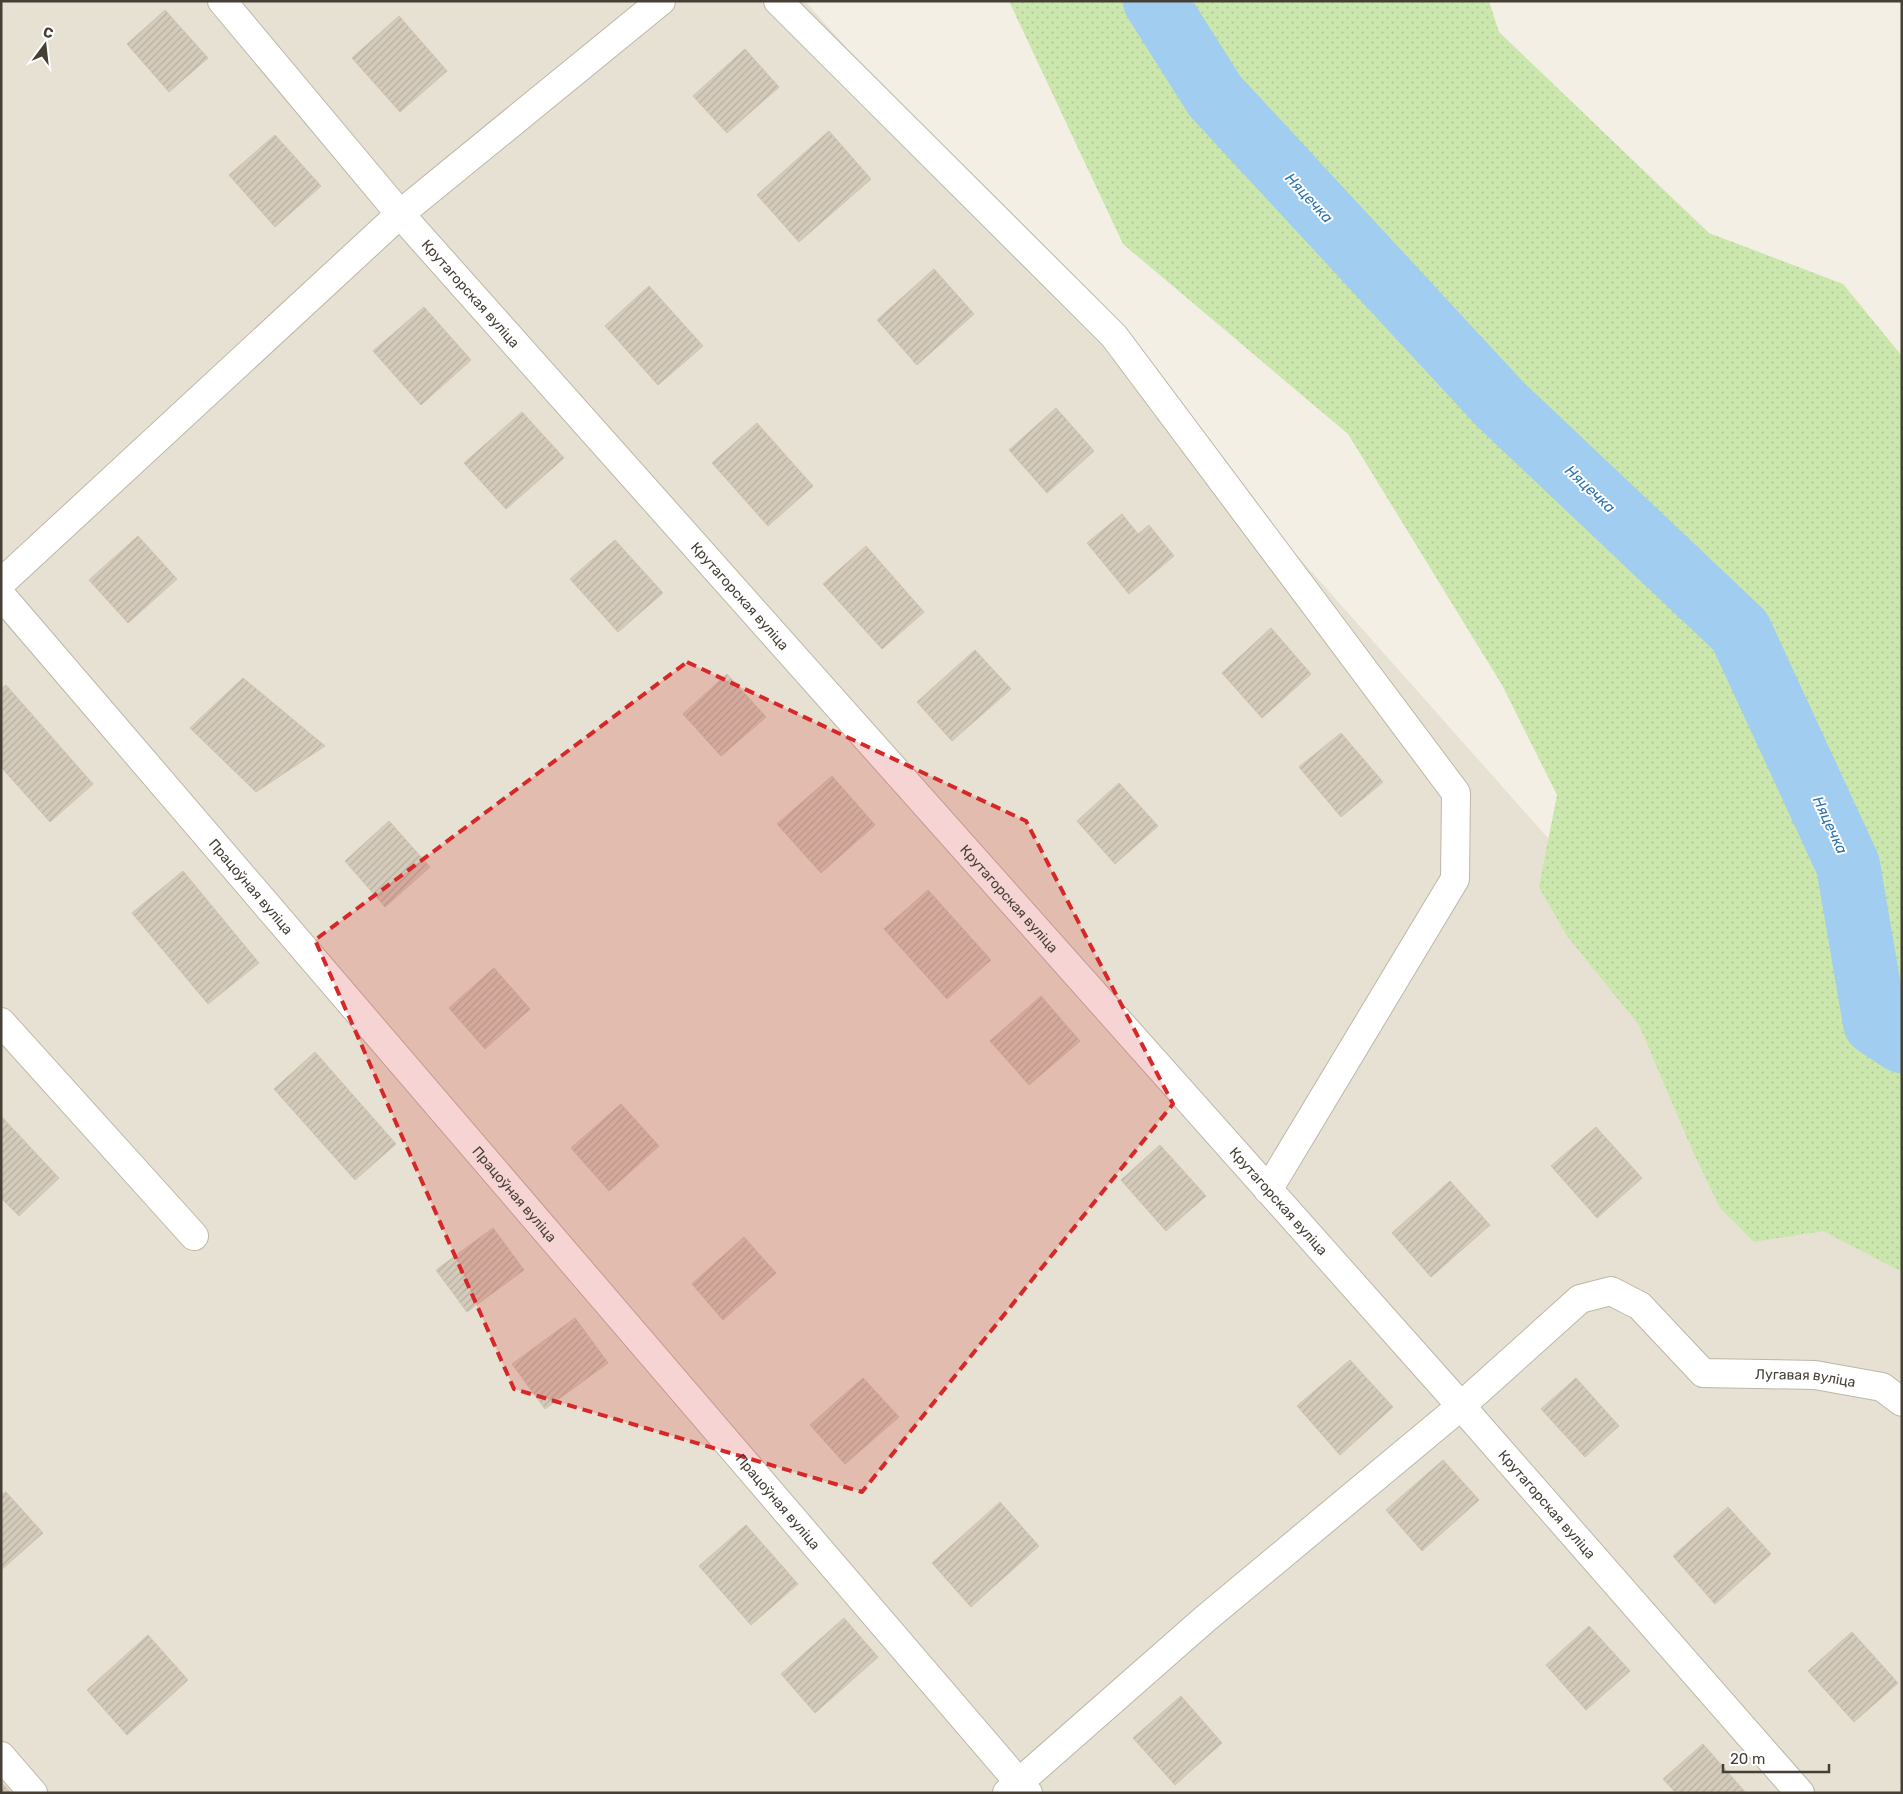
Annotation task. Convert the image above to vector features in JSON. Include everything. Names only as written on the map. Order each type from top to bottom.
[{"type":"street","name":"Крутагорская вуліца","points":[[222,1],[400,214],[1461,1406],[1800,1793]]},
{"type":"street","points":[[1,583],[400,214],[661,1]]},
{"type":"street","points":[[778,1],[1114,336],[1456,794],[1454,879],[1268,1190]]},
{"type":"street","name":"Працоўная вуліца","points":[[1,594],[1018,1789]]},
{"type":"street","points":[[1,1022],[194,1236]]},
{"type":"street","name":"Лугавая вуліца","points":[[1461,1406],[1580,1298],[1611,1291],[1640,1306],[1703,1373],[1815,1375],[1882,1387],[1902,1402]]},
{"type":"street","points":[[1018,1789],[1205,1618],[1461,1406]]},
{"type":"street","points":[[1,1756],[33,1793]]},
{"type":"highlighted area","points":[[687,662],[1026,821],[1173,1104],[862,1492],[514,1389],[315,940]]},
{"type":"shaded area","points":[[1,1],[805,1],[1902,1237],[1902,1793],[1,1793]]},
{"type":"green space","points":[[1009,1],[1489,1],[1499,32],[1709,233],[1843,284],[1902,356],[1902,1272],[1823,1231],[1754,1242],[1720,1208],[1693,1152],[1639,1025],[1567,936],[1539,887],[1557,795],[1502,685],[1348,434],[1123,244]]},
{"type":"building","points":[[165,10],[208,58],[169,92],[127,44]]},
{"type":"building","points":[[399,16],[447,71],[400,112],[352,58]]},
{"type":"building","points":[[745,49],[779,87],[727,133],[693,96]]},
{"type":"building","points":[[829,131],[871,179],[799,242],[757,195]]},
{"type":"building","points":[[275,135],[321,186],[275,227],[229,175]]},
{"type":"building","points":[[934,269],[974,314],[917,365],[877,320]]},
{"type":"building","points":[[649,286],[703,346],[658,385],[605,326]]},
{"type":"building","points":[[424,307],[471,360],[421,405],[373,351]]},
{"type":"building","points":[[1056,408],[1094,451],[1047,493],[1009,450]]},
{"type":"building","points":[[522,412],[564,458],[506,509],[464,463]]},
{"type":"building","points":[[757,423],[813,486],[768,526],[712,463]]},
{"type":"building","points":[[1122,514],[1138,534],[1149,525],[1174,556],[1129,594],[1087,543]]},
{"type":"building","points":[[138,536],[177,579],[128,623],[89,580]]},
{"type":"building","points":[[615,540],[663,593],[618,632],[570,579]]},
{"type":"building","points":[[866,546],[924,612],[882,649],[823,584]]},
{"type":"building","points":[[1271,628],[1311,674],[1262,718],[1222,673]]},
{"type":"building","points":[[975,650],[1011,689],[952,741],[917,702]]},
{"type":"building","points":[[727,674],[766,717],[721,756],[683,714]]},
{"type":"building","points":[[243,678],[325,746],[256,792],[190,728]]},
{"type":"building","points":[[6,685],[93,784],[50,822],[1,767],[1,689]]},
{"type":"building","points":[[1341,733],[1383,782],[1341,817],[1299,767]]},
{"type":"building","points":[[832,776],[875,825],[821,873],[777,824]]},
{"type":"building","points":[[1119,783],[1158,826],[1115,864],[1077,821]]},
{"type":"building","points":[[389,821],[430,867],[385,907],[345,861]]},
{"type":"building","points":[[183,871],[259,963],[208,1004],[132,913]]},
{"type":"building","points":[[928,890],[991,960],[947,999],[884,929]]},
{"type":"building","points":[[494,968],[530,1009],[485,1049],[449,1008]]},
{"type":"building","points":[[1041,996],[1080,1041],[1029,1085],[990,1041]]},
{"type":"building","points":[[315,1052],[396,1144],[355,1180],[274,1089]]},
{"type":"building","points":[[621,1104],[659,1146],[609,1191],[571,1148]]},
{"type":"building","points":[[1,1116],[59,1178],[19,1216],[1,1198]]},
{"type":"building","points":[[1596,1127],[1642,1178],[1597,1218],[1551,1166]]},
{"type":"building","points":[[1160,1145],[1206,1196],[1166,1231],[1121,1180]]},
{"type":"building","points":[[1450,1181],[1490,1225],[1431,1277],[1392,1233]]},
{"type":"building","points":[[493,1228],[524,1270],[467,1312],[436,1270]]},
{"type":"building","points":[[744,1237],[776,1273],[723,1320],[692,1284]]},
{"type":"building","points":[[575,1318],[608,1363],[545,1409],[512,1364]]},
{"type":"building","points":[[1350,1360],[1393,1407],[1340,1455],[1297,1406]]},
{"type":"building","points":[[863,1378],[899,1417],[845,1464],[810,1425]]},
{"type":"building","points":[[1576,1378],[1619,1426],[1585,1457],[1541,1409]]},
{"type":"building","points":[[1443,1460],[1479,1500],[1422,1551],[1386,1510]]},
{"type":"building","points":[[6,1492],[43,1533],[1,1570],[1,1495]]},
{"type":"building","points":[[1000,1502],[1039,1546],[971,1607],[932,1563]]},
{"type":"building","points":[[1728,1507],[1771,1554],[1715,1604],[1673,1556]]},
{"type":"building","points":[[746,1525],[798,1584],[751,1625],[699,1566]]},
{"type":"building","points":[[844,1618],[878,1657],[815,1713],[781,1674]]},
{"type":"building","points":[[1589,1626],[1630,1671],[1586,1710],[1546,1665]]},
{"type":"building","points":[[1852,1632],[1898,1683],[1854,1722],[1808,1671]]},
{"type":"building","points":[[148,1635],[188,1680],[127,1735],[87,1690]]},
{"type":"building","points":[[1181,1696],[1222,1743],[1175,1785],[1133,1738]]},
{"type":"building","points":[[1703,1744],[1746,1793],[1676,1793],[1663,1779]]},
{"type":"building","points":[[1,1782],[11,1793],[1,1793]]},
{"type":"waterway","name":"Няцечка","points":[[1155,1],[1215,96],[1500,404],[1740,631],[1848,865],[1875,1023],[1902,1041]]}]
